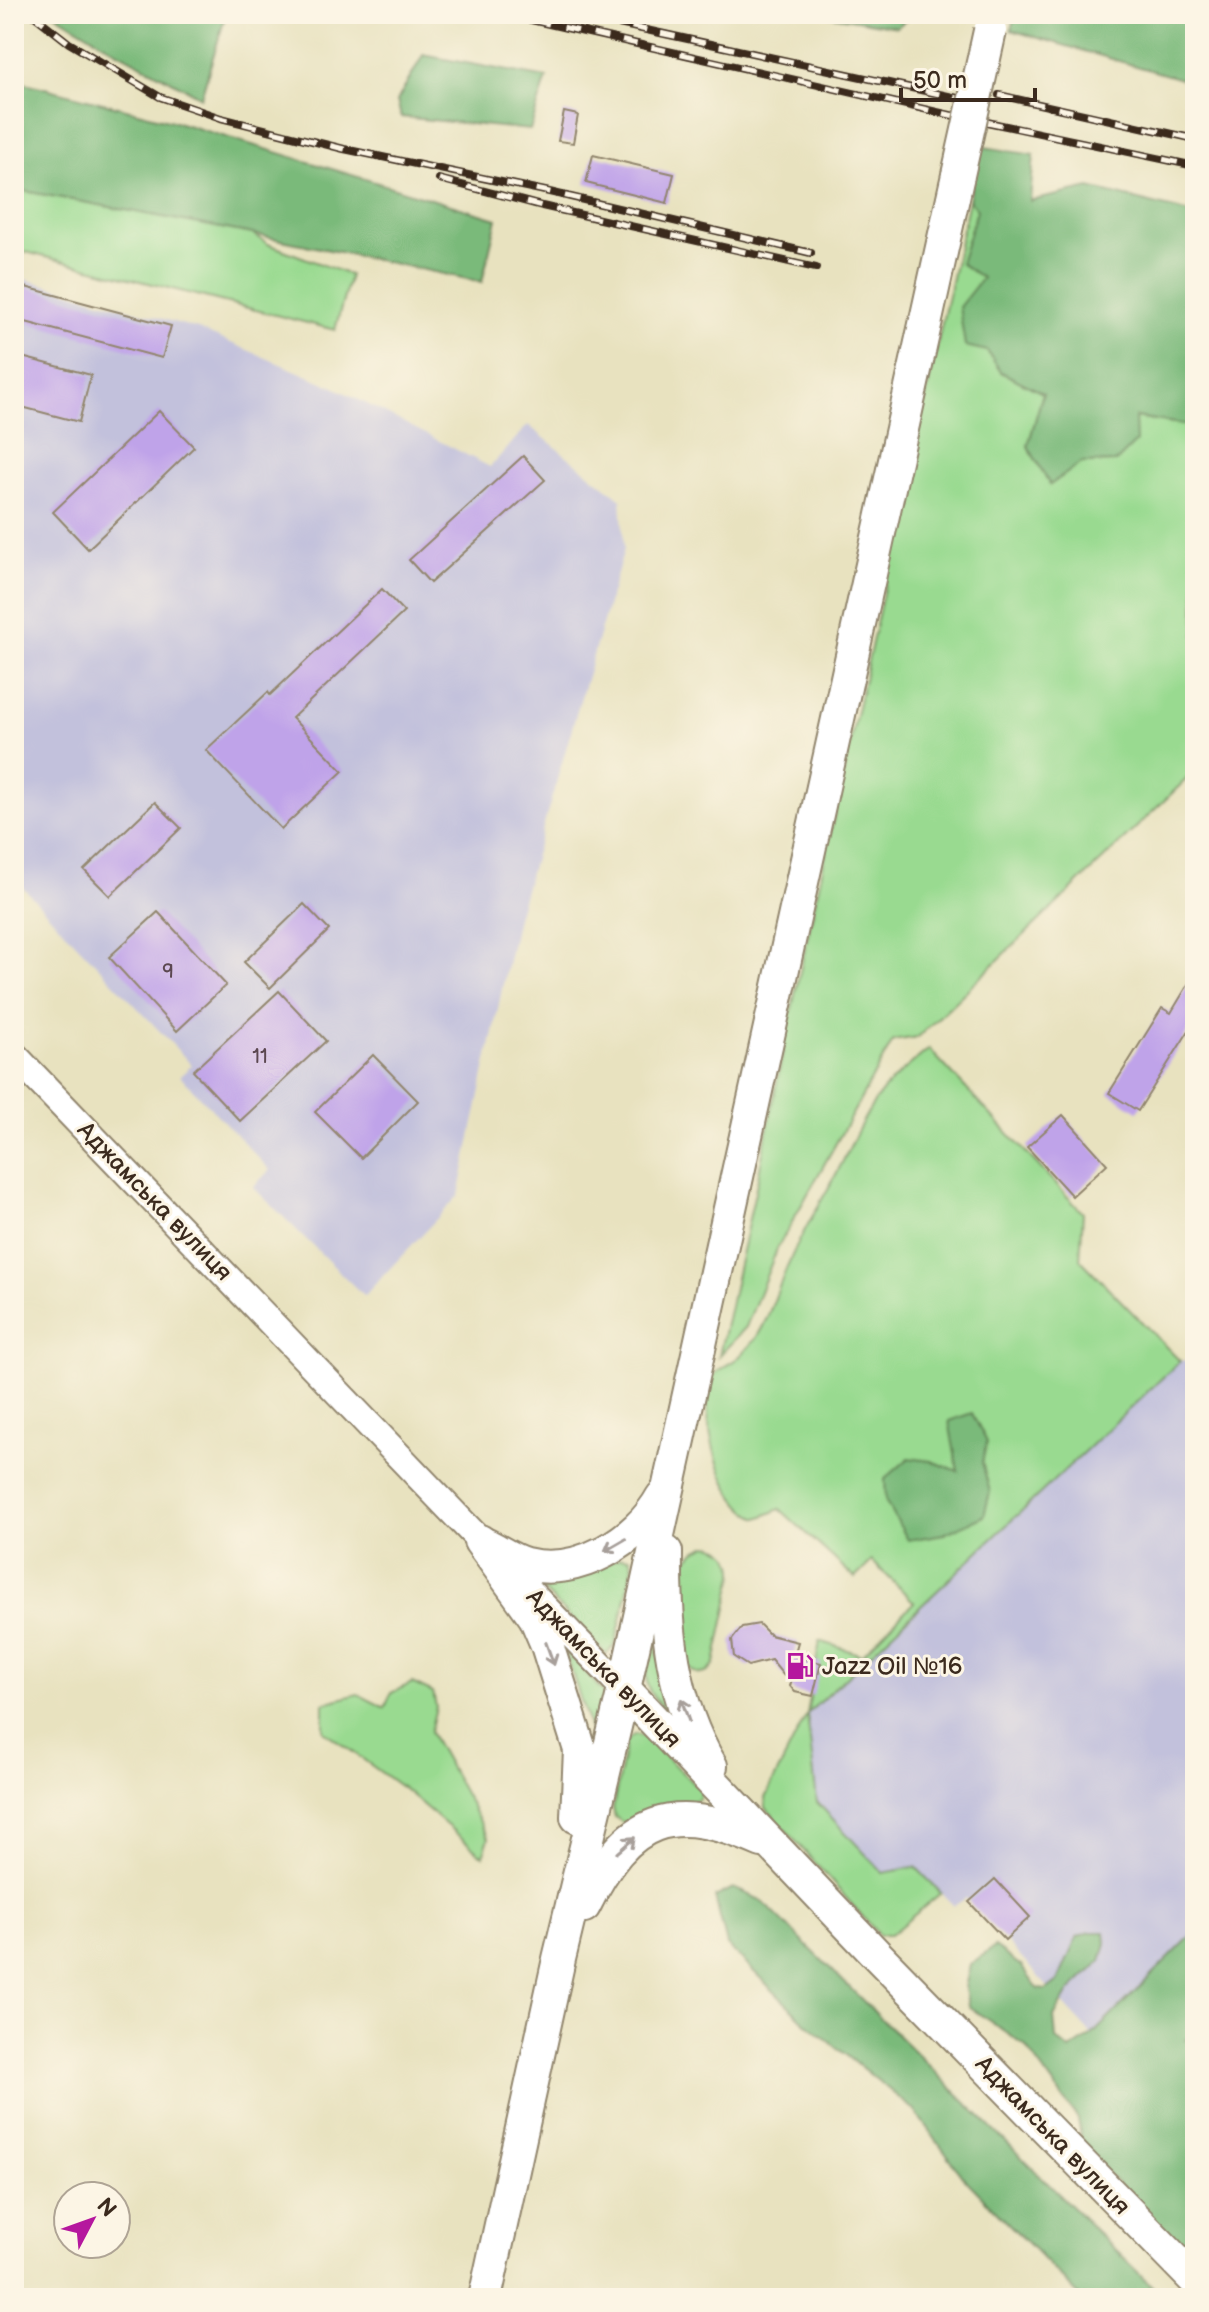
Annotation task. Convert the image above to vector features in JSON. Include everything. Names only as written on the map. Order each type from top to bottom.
[{"type":"main road","points":[[485,2298],[559,1959],[624,1689],[992,22]]},
{"type":"main road","points":[[480,1541],[524,1564],[556,1566],[577,1562],[631,1535],[654,1511],[667,1489]]},
{"type":"main road","points":[[667,1489],[667,1593],[673,1670],[697,1740],[734,1804]]},
{"type":"main road","points":[[480,1541],[535,1617],[558,1676],[580,1750],[579,1805],[559,1959]]},
{"type":"main road","name":"Аджамська вулиця","points":[[624,1689],[1195,2280]]},
{"type":"main road","points":[[559,1959],[602,1871],[624,1845],[641,1832],[659,1823],[681,1819],[700,1821],[737,1830],[773,1846]]},
{"type":"street","name":"Аджамська вулиця","points":[[14,1055],[624,1689]]},
{"type":"shaded area","points":[[14,276],[198,329],[332,386],[490,467],[528,425],[621,499],[624,549],[517,917],[459,1195],[364,1296],[253,1187],[270,1170],[180,1076],[192,1065],[14,878]]},
{"type":"shaded area","points":[[1195,1359],[1195,1932],[1092,2035],[966,1898],[954,1906],[916,1867],[883,1873],[817,1802],[807,1714],[1180,1361]]},
{"type":"green space","points":[[55,14],[226,14],[201,97]]},
{"type":"green space","points":[[821,14],[914,14],[897,27]]},
{"type":"green space","points":[[1015,14],[1195,14],[1195,83],[1011,30]]},
{"type":"green space","points":[[423,55],[547,78],[530,130],[401,117],[397,101]]},
{"type":"green space","points":[[14,80],[180,123],[497,219],[482,282],[253,234],[14,189]]},
{"type":"green space","points":[[978,146],[1034,155],[1030,201],[1090,188],[1195,214],[1195,426],[1135,417],[1136,442],[1116,462],[1081,463],[1050,485],[1028,446],[1043,393],[1001,372],[987,351],[965,346],[959,307],[982,278],[960,263],[977,210],[969,200]]},
{"type":"green space","points":[[14,189],[253,234],[268,244],[350,275],[335,330],[14,249]]},
{"type":"green space","points":[[969,200],[977,210],[960,263],[982,278],[987,350],[1001,372],[1043,393],[1028,446],[1050,484],[1081,463],[1116,462],[1134,417],[1195,426],[1195,771],[918,1037],[893,1041],[777,1249],[746,1327],[719,1356],[787,1031]]},
{"type":"green space","points":[[929,1049],[1083,1213],[1080,1259],[1180,1361],[807,1714],[820,1641],[862,1655],[914,1602],[872,1561],[855,1578],[780,1509],[759,1518],[746,1510],[725,1480],[711,1439],[708,1418],[710,1384],[715,1374],[740,1356],[762,1329],[796,1247],[874,1103],[893,1080]]},
{"type":"green space","points":[[972,1413],[987,1442],[982,1462],[990,1492],[984,1516],[944,1534],[908,1540],[886,1502],[885,1479],[909,1458],[931,1461],[958,1471],[949,1421]]},
{"type":"green space","points":[[707,1545],[728,1554],[734,1575],[715,1663],[708,1672],[700,1674],[685,1663],[681,1566],[694,1552]]},
{"type":"green space","points":[[622,1557],[630,1558],[633,1567],[615,1646],[606,1654],[542,1589],[546,1582]]},
{"type":"green space","points":[[656,1645],[675,1720],[649,1689],[646,1673],[649,1649]]},
{"type":"green space","points":[[564,1648],[604,1693],[595,1728],[591,1732]]},
{"type":"green space","points":[[412,1683],[433,1693],[436,1707],[430,1732],[489,1838],[483,1856],[404,1789],[324,1731],[324,1703],[358,1694],[385,1708],[391,1693]]},
{"type":"green space","points":[[807,1714],[817,1802],[883,1873],[916,1867],[941,1893],[890,1935],[879,1935],[766,1808],[765,1798]]},
{"type":"green space","points":[[635,1734],[644,1737],[701,1792],[700,1798],[693,1802],[670,1804],[626,1825],[615,1817],[613,1808],[626,1741]]},
{"type":"green space","points":[[733,1888],[761,1900],[1164,2298],[1081,2298],[963,2177],[914,2110],[804,2021],[727,1945],[715,1897]]},
{"type":"green space","points":[[1089,1932],[1105,1932],[1106,1943],[1101,1961],[1070,1991],[1054,2017],[1056,2039],[1070,2050],[1092,2035],[1195,1932],[1195,2032],[1186,2040],[1195,2043],[1195,2260],[1083,2149],[1078,2119],[1025,2046],[968,2006],[965,1988],[970,1964],[995,1947],[1021,1966],[1038,1989],[1046,1990],[1058,1981],[1077,1937]]},
{"type":"building","points":[[564,112],[578,115],[573,143],[558,141]]},
{"type":"building","points":[[593,155],[674,174],[667,203],[586,183]]},
{"type":"building","points":[[14,284],[171,326],[162,358],[14,319]]},
{"type":"building","points":[[14,355],[91,375],[79,422],[14,405]]},
{"type":"building","points":[[159,411],[194,447],[88,549],[53,512]]},
{"type":"building","points":[[523,456],[545,480],[430,583],[409,560]]},
{"type":"building","points":[[382,589],[404,612],[292,718],[343,771],[281,829],[206,750],[268,692],[270,695]]},
{"type":"building","points":[[155,802],[181,828],[110,896],[84,870]]},
{"type":"building","points":[[304,904],[329,930],[270,988],[244,962]]},
{"type":"building","points":[[158,912],[226,985],[177,1031],[109,957]]},
{"type":"building","points":[[1195,973],[1195,1021],[1138,1111],[1109,1093],[1162,1008],[1171,1013]]},
{"type":"building","points":[[279,991],[326,1041],[240,1121],[193,1071]]},
{"type":"building","points":[[373,1055],[418,1101],[361,1158],[315,1112]]},
{"type":"building","points":[[1063,1115],[1107,1164],[1072,1196],[1027,1147]]},
{"type":"building","points":[[759,1624],[770,1635],[798,1642],[794,1656],[821,1663],[813,1696],[795,1692],[790,1686],[792,1679],[784,1676],[771,1660],[748,1666],[734,1657],[732,1640],[742,1627]]},
{"type":"building","points":[[995,1879],[1030,1917],[1005,1940],[969,1902]]},
{"type":"railway","points":[[32,14],[69,43],[160,97],[221,118],[344,149],[545,191],[811,253]]},
{"type":"railway","points":[[505,14],[959,117]]},
{"type":"railway","points":[[573,14],[962,99]]},
{"type":"railway","points":[[999,95],[1195,139]]},
{"type":"railway","points":[[987,122],[1195,166]]},
{"type":"railway","points":[[439,179],[542,206],[816,268]]},
{"type":"place","name":"Jazz Oil №16","points":[[800,1666]]}]
